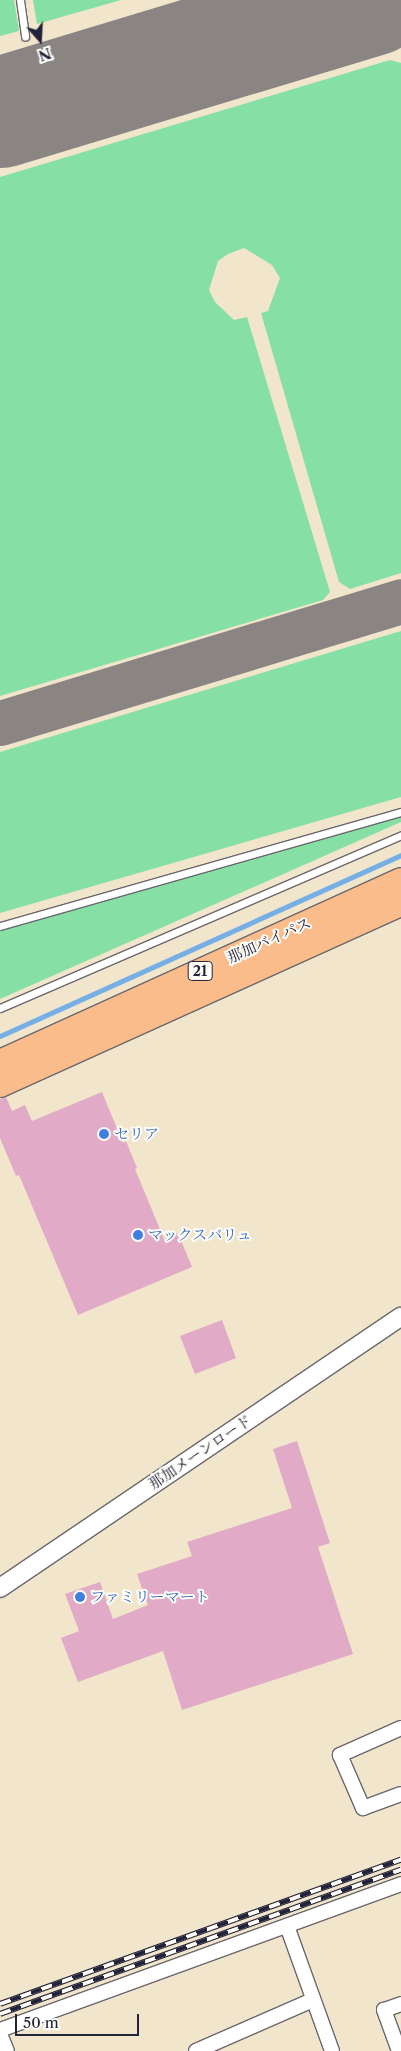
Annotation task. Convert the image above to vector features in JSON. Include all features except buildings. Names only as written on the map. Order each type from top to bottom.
[{"type":"highway","name":"那加バイパス","points":[[0,1062],[401,880]]},
{"type":"highway","name":"那加バイパス","points":[[0,1085],[401,904]]},
{"type":"street","name":"那加メーンロード","points":[[0,1588],[401,1317]]},
{"type":"street","points":[[401,1728],[340,1755],[363,1808],[401,1794]]},
{"type":"street","points":[[0,2030],[401,1884]]},
{"type":"street","points":[[287,1926],[332,2051]]},
{"type":"street","points":[[196,2051],[313,2000]]},
{"type":"street","points":[[399,2051],[384,2010],[401,2004]]},
{"type":"street","points":[[0,2034],[7,2051]]},
{"type":"lane","points":[[20,0],[25,37]]},
{"type":"lane","points":[[0,926],[401,812]]},
{"type":"lane","points":[[0,1008],[401,835]]},
{"type":"green space","points":[[0,0],[14,0],[19,31],[0,36]]},
{"type":"green space","points":[[33,0],[121,0],[37,24]]},
{"type":"green space","points":[[390,60],[401,63],[401,573],[350,589],[339,582],[261,313],[268,311],[280,278],[272,265],[244,248],[228,254],[218,261],[209,290],[215,302],[234,320],[247,317],[330,592],[323,600],[0,696],[0,177]]},
{"type":"green space","points":[[401,631],[401,797],[0,913],[0,752]]},
{"type":"green space","points":[[401,812],[401,822],[0,999],[0,931]]},
{"type":"waterway","points":[[0,1036],[401,855]]},
{"type":"taxiway","points":[[0,723],[401,601]]},
{"type":"runway","points":[[0,112],[372,0]]},
{"type":"railway","points":[[0,2004],[401,1860]]},
{"type":"railway","points":[[0,2014],[401,1870]]},
{"type":"place","name":"セリア","points":[[104,1134]]},
{"type":"place","name":"マックスバリュ","points":[[138,1235]]},
{"type":"place","name":"ファミリーマート","points":[[80,1597]]}]
